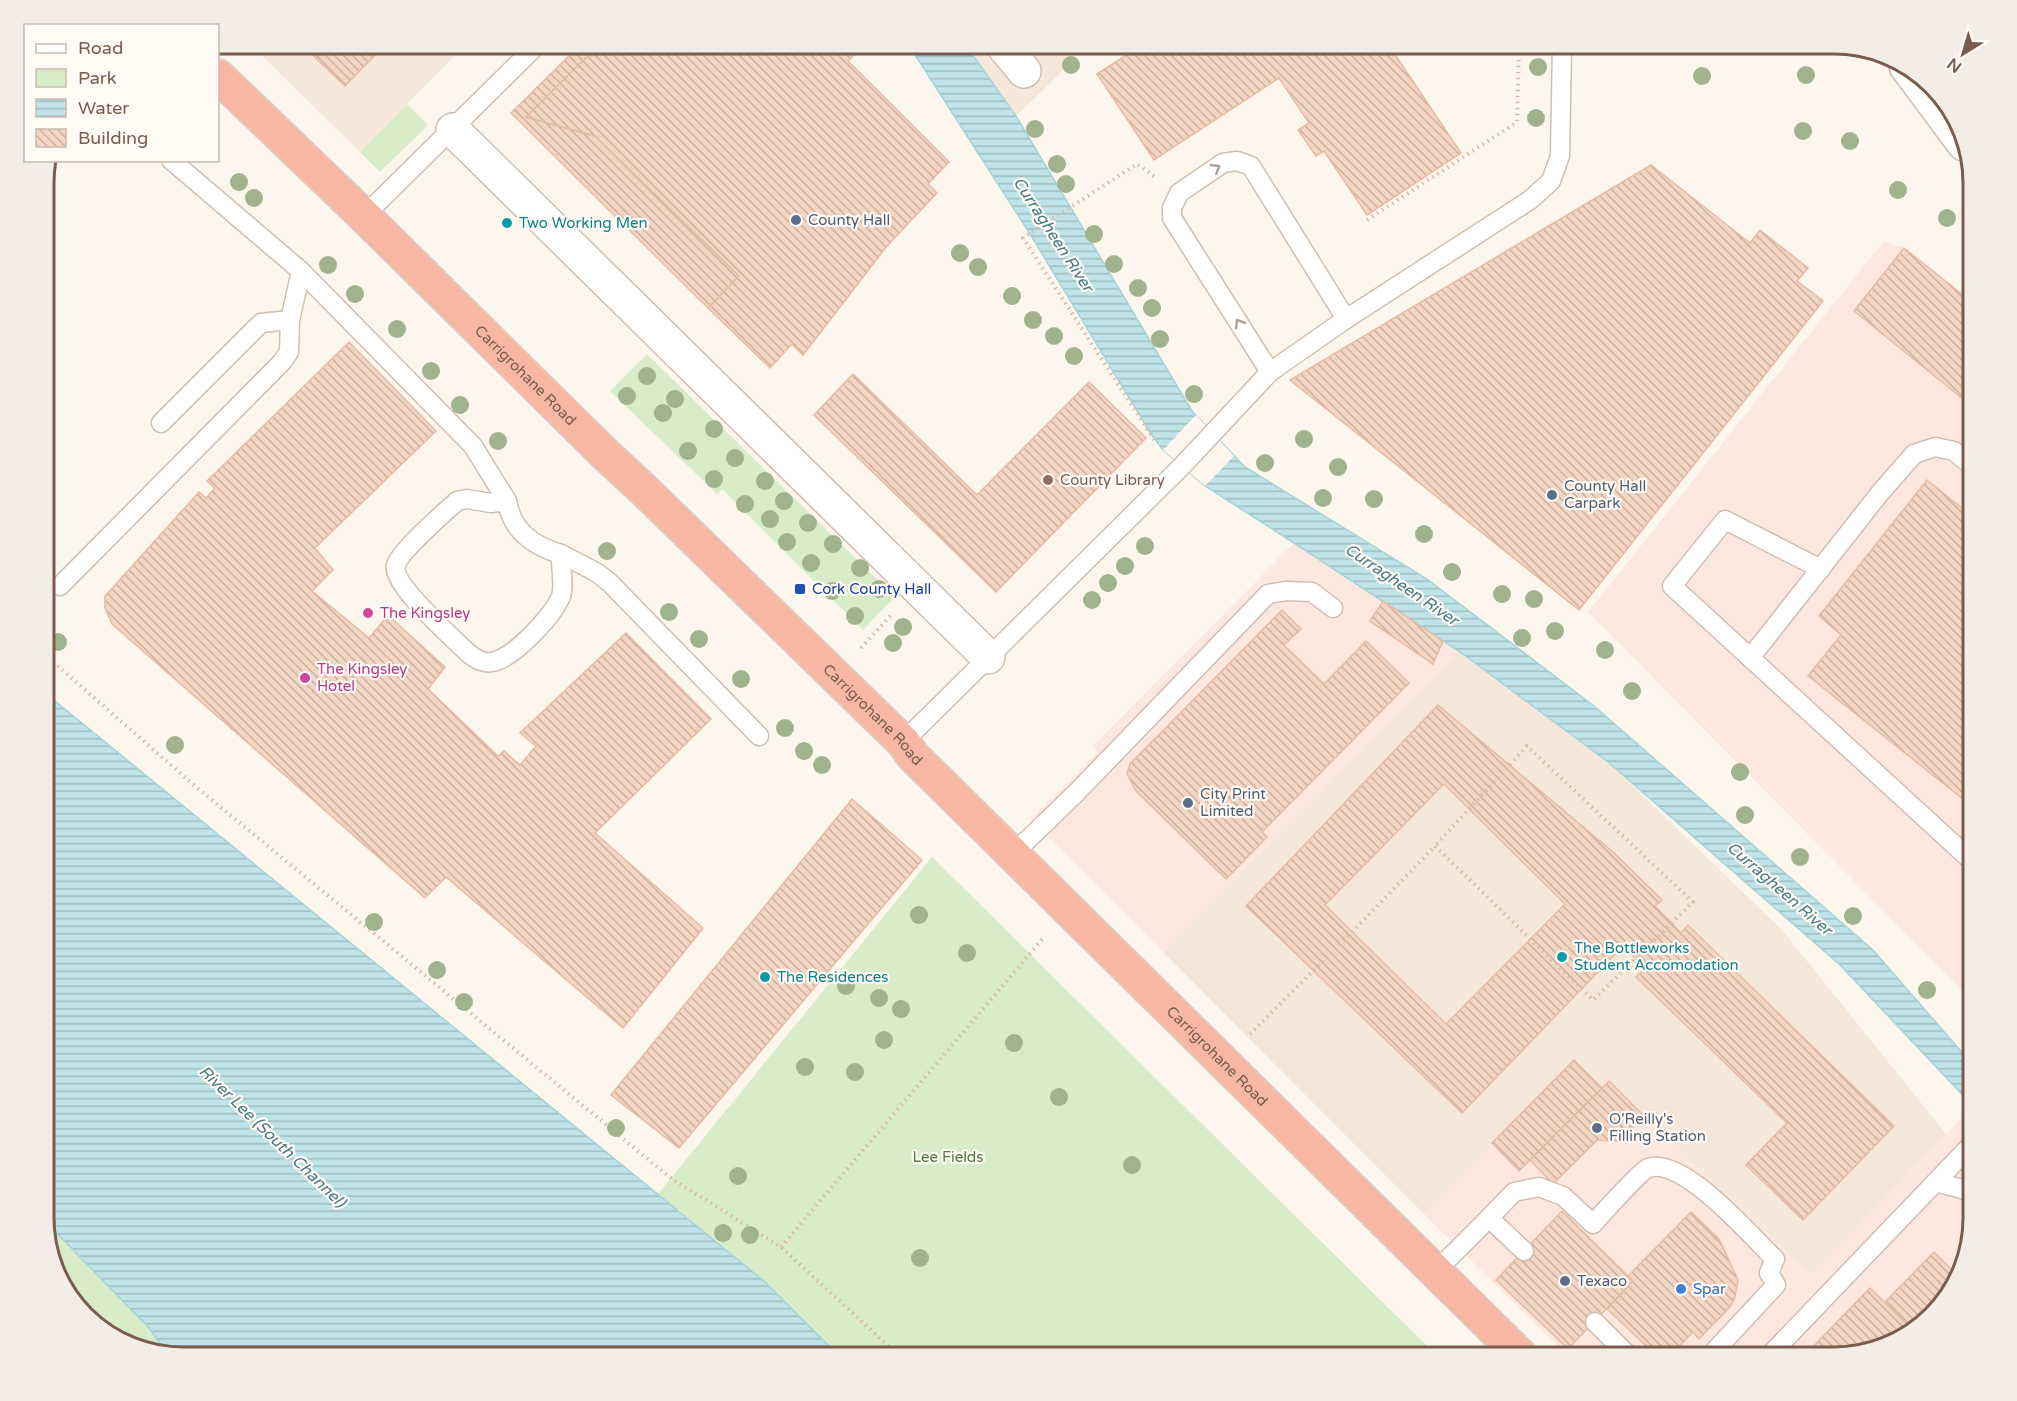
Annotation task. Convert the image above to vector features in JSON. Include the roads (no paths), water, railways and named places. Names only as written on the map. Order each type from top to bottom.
[{"type":"highway","name":"Carrigrohane Road","points":[[219,77],[903,742],[913,756],[1067,910],[1511,1347]]},
{"type":"street","points":[[1010,54],[1024,71]]},
{"type":"street","points":[[1926,93],[1947,122]]},
{"type":"street","points":[[453,130],[988,657]]},
{"type":"lane","points":[[364,216],[528,54]]},
{"type":"lane","points":[[903,742],[1154,491],[1182,466],[1270,372],[1346,319],[1530,200],[1551,181],[1560,156],[1562,54]]},
{"type":"lane","points":[[1270,372],[1172,218],[1172,208],[1179,193],[1223,163],[1237,161],[1251,166],[1346,319]]},
{"type":"lane","points":[[173,162],[301,271],[474,446],[507,501],[509,514],[515,524],[533,542],[596,572],[609,582],[759,736]]},
{"type":"lane","points":[[60,586],[282,362],[289,352],[290,320],[301,271]]},
{"type":"lane","points":[[161,423],[261,323],[290,320]]},
{"type":"lane","points":[[1750,658],[1880,493],[1914,454],[1935,447],[1954,451],[1963,458]]},
{"type":"lane","points":[[507,501],[490,503],[467,499],[457,501],[405,551],[396,564],[396,575],[404,589],[467,652],[479,660],[491,663],[507,657],[551,615],[564,586],[560,569],[561,554]]},
{"type":"lane","points":[[1821,569],[1725,520],[1672,586],[1963,852]]},
{"type":"lane","points":[[1012,855],[1268,594],[1286,591],[1312,592],[1333,608]]},
{"type":"lane","points":[[1778,1347],[1963,1154]]},
{"type":"lane","points":[[1435,1272],[1514,1192],[1539,1187],[1563,1196],[1593,1224],[1647,1168],[1662,1166],[1698,1184],[1775,1259],[1769,1273],[1776,1285],[1719,1347]]},
{"type":"lane","points":[[1936,1182],[1963,1189]]},
{"type":"lane","points":[[1489,1218],[1524,1251]]},
{"type":"lane","points":[[1595,1322],[1619,1347]]},
{"type":"water","name":"Curragheen River","points":[[914,54],[972,54],[1016,116],[1192,411],[1245,467],[1427,579],[1594,706],[1873,950],[1963,1054],[1963,1095],[1840,965],[1608,762],[1460,652],[1205,486],[1163,450],[1151,434],[1030,234]]},
{"type":"water","name":"River Lee (South Channel)","points":[[54,700],[765,1282],[830,1347],[183,1347],[161,1345],[149,1328],[55,1231]]},
{"type":"place","name":"County Hall","points":[[796,220]]},
{"type":"place","name":"Two Working Men","points":[[507,223]]},
{"type":"place","name":"County Library","points":[[1048,480]]},
{"type":"place","name":"County Hall Carpark","points":[[1552,495]]},
{"type":"place","name":"Cork County Hall","points":[[800,589]]},
{"type":"place","name":"The Kingsley","points":[[368,613]]},
{"type":"place","name":"The Kingsley Hotel","points":[[305,678]]},
{"type":"place","name":"City Print Limited","points":[[1188,803]]},
{"type":"place","name":"The Bottleworks Student Accomodation","points":[[1562,957]]},
{"type":"place","name":"The Residences","points":[[765,977]]},
{"type":"place","name":"O'Reilly's Filling Station","points":[[1597,1128]]},
{"type":"place","name":"Texaco","points":[[1565,1281]]},
{"type":"place","name":"Spar","points":[[1681,1289]]},
{"type":"park label","name":"Lee Fields","points":[[948,1157]]}]
